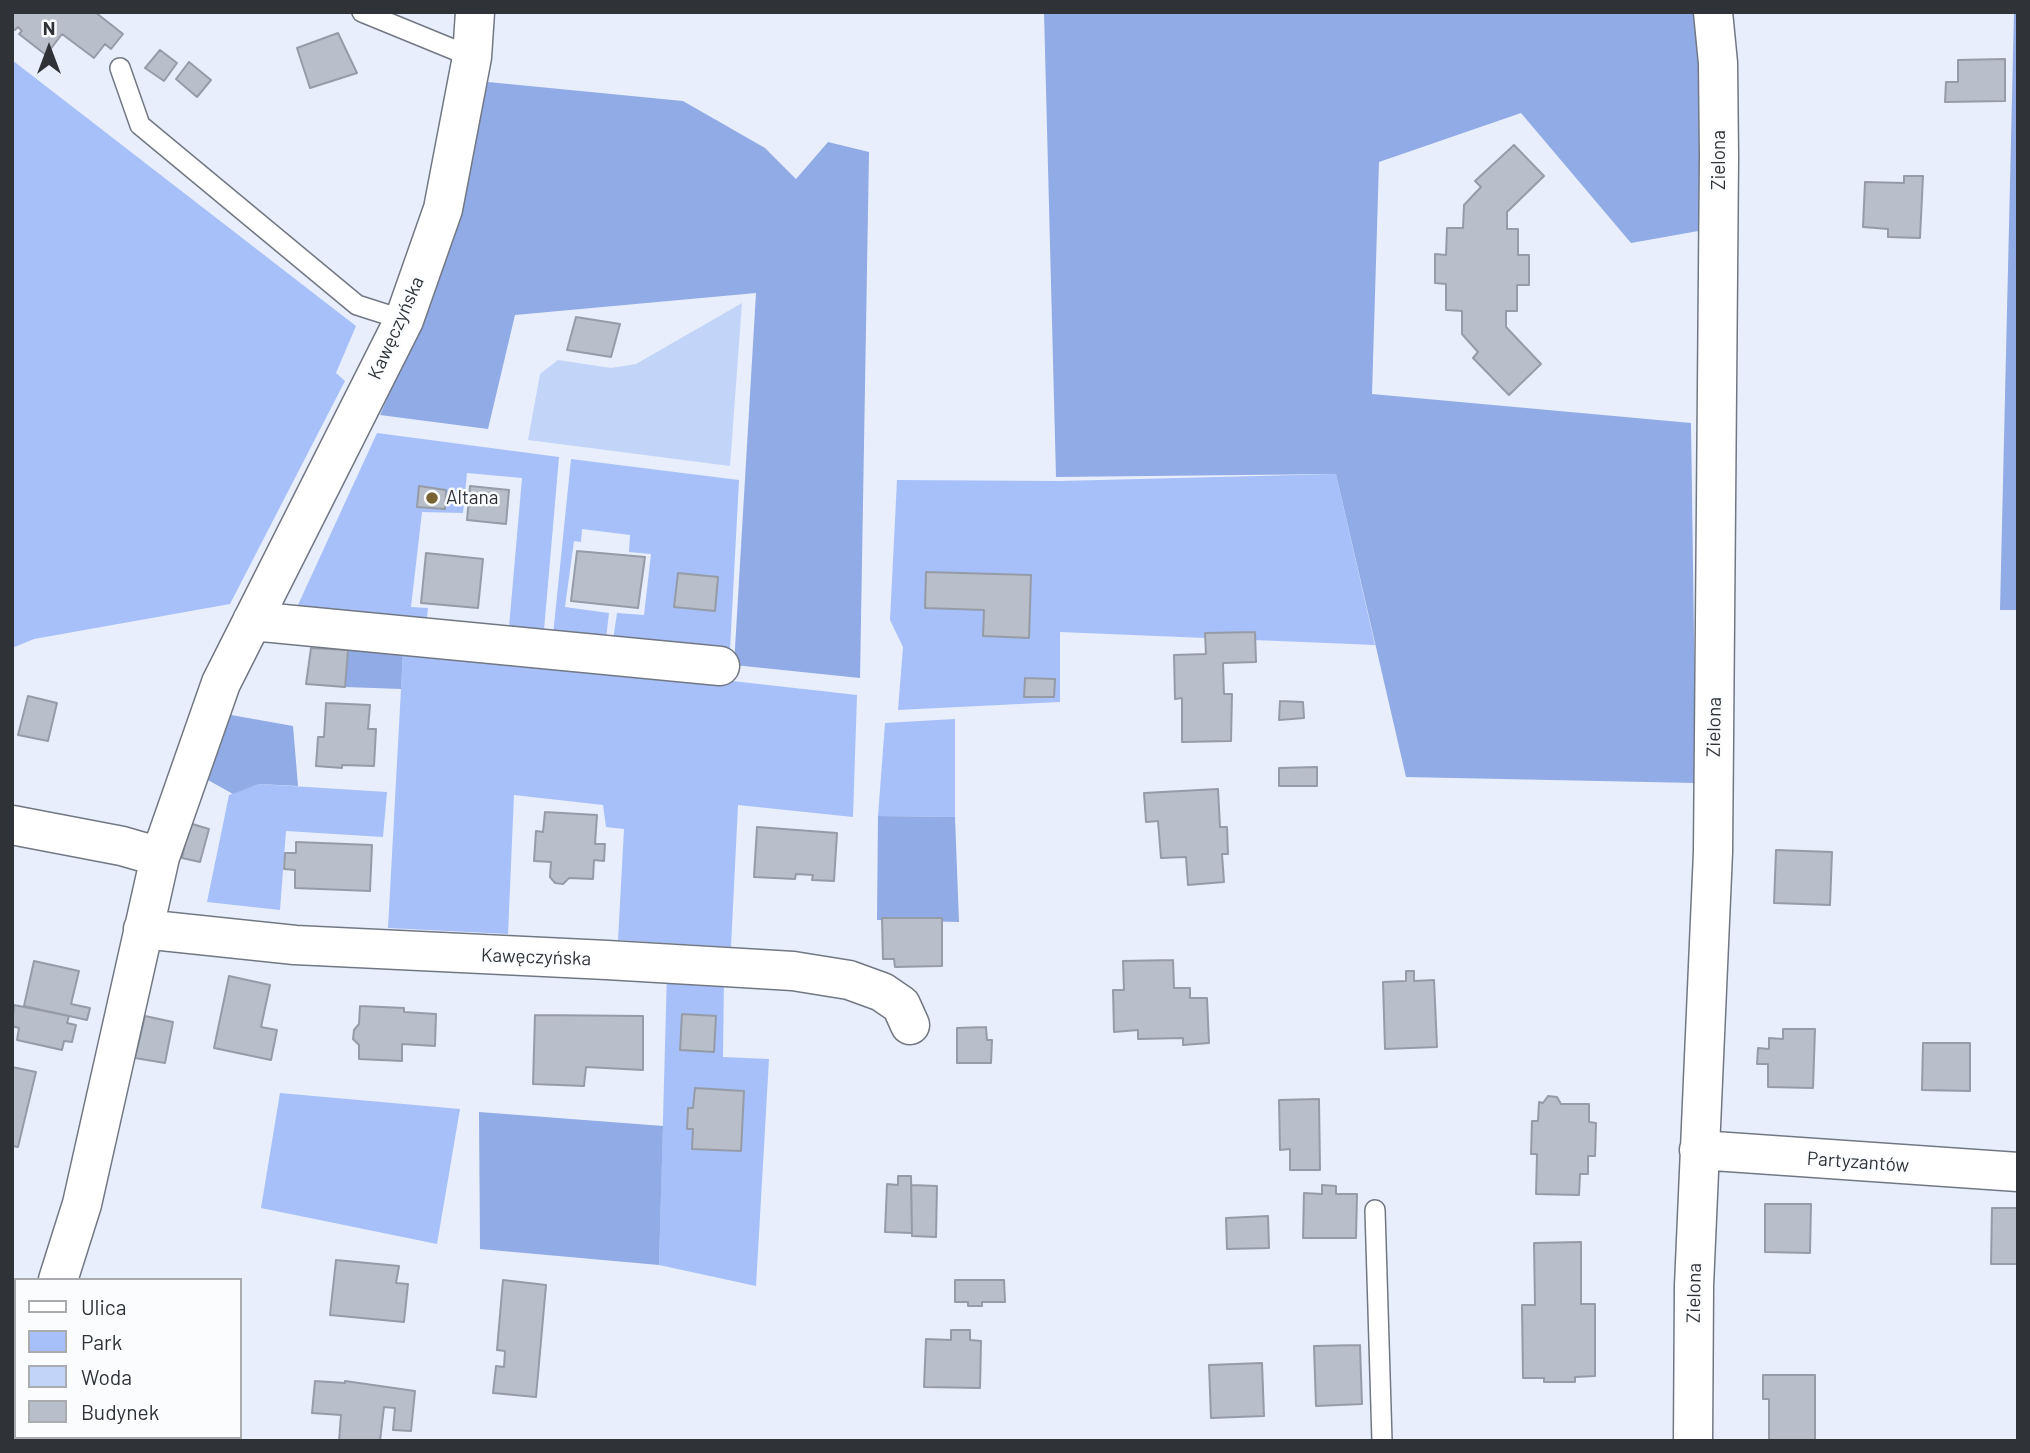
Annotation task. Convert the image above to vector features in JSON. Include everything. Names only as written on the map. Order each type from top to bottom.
[{"type":"street","name":"Kawęczyńska","points":[[59,1278],[82,1204],[160,857],[221,683],[404,320],[443,209],[472,57],[475,12]]},
{"type":"street","name":"Zielona","points":[[1693,1441],[1694,1286],[1713,810],[1719,157],[1718,63],[1713,12]]},
{"type":"street","points":[[252,621],[720,666]]},
{"type":"street","points":[[12,825],[122,845],[160,857]]},
{"type":"street","name":"Kawęczyńska","points":[[143,929],[295,945],[793,971],[849,980],[882,992],[901,1005],[910,1025]]},
{"type":"street","name":"Partyzantów","points":[[1699,1150],[2018,1172]]},
{"type":"lane","points":[[362,12],[472,57]]},
{"type":"lane","points":[[120,68],[140,125],[357,305],[404,320]]},
{"type":"lane","points":[[1375,1210],[1382,1441]]},
{"type":"green space","points":[[12,60],[356,326],[336,373],[345,381],[230,604],[34,639],[12,648]]},
{"type":"green space","points":[[377,433],[559,457],[544,630],[509,627],[522,478],[467,473],[463,513],[422,512],[411,607],[428,608],[427,618],[297,607]]},
{"type":"green space","points":[[571,459],[739,480],[730,650],[613,640],[617,613],[644,615],[651,554],[629,552],[630,535],[582,529],[581,542],[574,541],[565,607],[609,613],[606,639],[553,635]]},
{"type":"green space","points":[[1336,474],[1375,645],[1060,632],[1060,702],[898,710],[903,647],[890,620],[897,480],[1060,481]]},
{"type":"green space","points":[[403,652],[634,670],[857,695],[853,817],[738,805],[731,947],[618,940],[624,829],[606,827],[603,805],[514,795],[508,934],[388,928]]},
{"type":"green space","points":[[955,719],[955,817],[878,816],[885,723]]},
{"type":"green space","points":[[259,784],[387,792],[383,837],[286,831],[280,910],[207,902],[229,795]]},
{"type":"green space","points":[[667,972],[724,976],[723,1057],[769,1059],[756,1286],[659,1265]]},
{"type":"green space","points":[[280,1093],[460,1109],[437,1244],[261,1208]]},
{"type":"shaded area","points":[[1044,12],[1704,12],[1704,230],[1631,243],[1521,113],[1379,162],[1372,394],[1691,423],[1696,783],[1406,777],[1336,474],[1056,477]]},
{"type":"shaded area","points":[[2014,12],[2018,12],[2018,610],[2000,610]]},
{"type":"shaded area","points":[[488,82],[683,101],[765,148],[796,179],[828,142],[869,152],[860,678],[734,665],[756,293],[515,315],[488,429],[380,415],[428,303]]},
{"type":"shaded area","points":[[348,650],[403,652],[401,689],[345,687]]},
{"type":"shaded area","points":[[231,715],[293,726],[298,786],[259,784],[233,794],[199,775]]},
{"type":"shaded area","points":[[878,816],[955,817],[959,922],[877,920]]},
{"type":"shaded area","points":[[479,1112],[663,1126],[659,1265],[480,1249]]},
{"type":"water","points":[[742,303],[730,466],[528,440],[540,374],[558,360],[611,368],[636,364]]},
{"type":"building","points":[[12,12],[95,12],[123,34],[111,49],[105,44],[94,58],[62,34],[46,55],[19,34],[22,31],[18,27],[15,30],[12,28]]},
{"type":"building","points":[[338,33],[357,73],[310,88],[297,48]]},
{"type":"building","points":[[160,50],[177,63],[164,81],[145,68]]},
{"type":"building","points":[[2005,59],[2005,101],[1945,102],[1946,82],[1958,82],[1958,60]]},
{"type":"building","points":[[189,62],[211,80],[197,97],[176,79]]},
{"type":"building","points":[[1514,145],[1544,176],[1507,212],[1507,229],[1518,229],[1518,255],[1529,255],[1529,285],[1517,285],[1517,311],[1506,311],[1506,327],[1541,364],[1509,395],[1473,358],[1478,352],[1462,334],[1462,311],[1446,310],[1446,284],[1435,283],[1435,254],[1446,255],[1447,228],[1463,228],[1464,205],[1481,187],[1475,181]]},
{"type":"building","points":[[1904,176],[1923,176],[1920,238],[1888,237],[1888,229],[1863,227],[1865,182],[1904,183]]},
{"type":"building","points":[[576,317],[620,324],[611,357],[567,350]]},
{"type":"building","name":"Altana","points":[[419,486],[446,490],[445,509],[417,507]]},
{"type":"building","points":[[470,486],[509,490],[506,524],[467,520]]},
{"type":"building","points":[[577,551],[645,557],[638,608],[571,601]]},
{"type":"building","points":[[426,553],[483,559],[478,608],[421,603]]},
{"type":"building","points":[[926,572],[1031,575],[1029,638],[983,636],[984,610],[925,608]]},
{"type":"building","points":[[678,573],[718,577],[715,611],[674,607]]},
{"type":"building","points":[[1255,632],[1256,662],[1223,663],[1224,694],[1232,694],[1231,741],[1182,742],[1182,698],[1175,699],[1174,655],[1206,654],[1205,633]]},
{"type":"building","points":[[311,648],[348,650],[345,687],[306,684]]},
{"type":"building","points":[[1025,678],[1055,679],[1054,697],[1024,697]]},
{"type":"building","points":[[28,696],[57,703],[48,741],[18,735]]},
{"type":"building","points":[[1280,701],[1303,702],[1304,718],[1279,720]]},
{"type":"building","points":[[326,703],[370,705],[368,729],[376,729],[374,766],[316,766],[318,737],[324,737]]},
{"type":"building","points":[[1317,767],[1317,786],[1279,786],[1279,768]]},
{"type":"building","points":[[1218,789],[1220,827],[1227,827],[1228,854],[1222,854],[1224,882],[1188,885],[1186,857],[1161,858],[1158,821],[1146,822],[1144,793]]},
{"type":"building","points":[[545,812],[597,815],[595,844],[605,844],[604,861],[594,860],[593,879],[569,878],[563,884],[555,883],[550,877],[551,862],[534,861],[536,831],[543,832]]},
{"type":"building","points":[[189,823],[209,829],[200,862],[182,858]]},
{"type":"building","points":[[757,827],[837,833],[834,881],[812,880],[813,875],[796,874],[795,879],[754,877]]},
{"type":"building","points":[[296,842],[372,845],[370,891],[295,888],[295,870],[284,869],[285,853],[296,853]]},
{"type":"building","points":[[1776,850],[1832,852],[1830,905],[1774,903]]},
{"type":"building","points":[[882,918],[942,918],[942,966],[895,967],[894,959],[883,959]]},
{"type":"building","points":[[1173,960],[1174,988],[1190,988],[1190,998],[1207,998],[1209,1043],[1183,1045],[1183,1038],[1138,1039],[1138,1030],[1114,1032],[1113,990],[1124,990],[1123,961]]},
{"type":"building","points":[[34,961],[79,971],[71,1004],[90,1008],[87,1020],[24,1006]]},
{"type":"building","points":[[1406,971],[1414,971],[1414,981],[1434,980],[1437,1047],[1385,1049],[1383,982],[1406,981]]},
{"type":"building","points":[[229,976],[270,985],[261,1027],[277,1030],[271,1060],[214,1048]]},
{"type":"building","points":[[14,1005],[69,1016],[67,1023],[76,1025],[72,1042],[64,1041],[62,1050],[17,1040],[19,1028],[12,1026]]},
{"type":"building","points":[[360,1006],[404,1008],[404,1012],[436,1014],[435,1046],[402,1044],[402,1061],[359,1059],[359,1045],[353,1039],[354,1030],[359,1024]]},
{"type":"building","points":[[682,1014],[716,1016],[714,1052],[680,1050]]},
{"type":"building","points":[[535,1015],[643,1016],[643,1070],[586,1067],[584,1086],[533,1084]]},
{"type":"building","points":[[145,1016],[173,1022],[165,1063],[135,1058]]},
{"type":"building","points":[[986,1027],[987,1040],[992,1040],[991,1063],[957,1063],[957,1028]]},
{"type":"building","points":[[1783,1029],[1815,1029],[1813,1088],[1768,1087],[1768,1064],[1757,1064],[1758,1048],[1769,1049],[1769,1038],[1783,1039]]},
{"type":"building","points":[[1923,1043],[1970,1043],[1970,1091],[1922,1090]]},
{"type":"building","points":[[12,1067],[36,1072],[18,1147],[12,1146]]},
{"type":"building","points":[[695,1088],[744,1091],[741,1151],[692,1149],[693,1129],[687,1129],[688,1108],[693,1108]]},
{"type":"building","points":[[1548,1096],[1557,1097],[1561,1104],[1589,1104],[1589,1122],[1596,1123],[1595,1156],[1588,1156],[1588,1174],[1580,1174],[1579,1195],[1536,1194],[1537,1154],[1531,1154],[1532,1121],[1538,1121],[1539,1102],[1543,1103]]},
{"type":"building","points":[[1319,1099],[1320,1170],[1290,1170],[1290,1149],[1280,1150],[1279,1100]]},
{"type":"building","points":[[898,1176],[911,1176],[912,1233],[885,1232],[887,1184],[898,1185]]},
{"type":"building","points":[[911,1185],[937,1186],[936,1237],[912,1236]]},
{"type":"building","points":[[1322,1185],[1336,1186],[1336,1194],[1357,1194],[1356,1238],[1303,1238],[1304,1193],[1322,1194]]},
{"type":"building","points":[[1765,1204],[1811,1204],[1810,1253],[1765,1252]]},
{"type":"building","points":[[1992,1208],[2018,1208],[2018,1264],[1991,1264]]},
{"type":"building","points":[[1268,1216],[1269,1248],[1227,1249],[1226,1218]]},
{"type":"building","points":[[1581,1242],[1581,1304],[1595,1304],[1595,1376],[1575,1377],[1575,1382],[1544,1382],[1544,1378],[1523,1378],[1522,1305],[1535,1305],[1534,1243]]},
{"type":"building","points":[[336,1260],[399,1266],[396,1283],[408,1284],[404,1322],[330,1315]]},
{"type":"building","points":[[503,1280],[546,1285],[536,1397],[493,1393],[496,1366],[504,1367],[505,1351],[497,1350]]},
{"type":"building","points":[[955,1280],[1004,1280],[1005,1302],[982,1302],[982,1306],[968,1306],[968,1302],[955,1302]]},
{"type":"building","points":[[951,1330],[970,1330],[970,1340],[981,1341],[980,1388],[924,1387],[926,1339],[951,1340]]},
{"type":"building","points":[[1360,1345],[1362,1404],[1316,1406],[1314,1346]]},
{"type":"building","points":[[1262,1363],[1264,1416],[1211,1418],[1209,1365]]},
{"type":"building","points":[[1763,1375],[1815,1375],[1815,1441],[1769,1441],[1769,1399],[1763,1399]]},
{"type":"building","points":[[315,1381],[345,1381],[415,1391],[411,1431],[393,1430],[395,1408],[384,1407],[380,1441],[339,1441],[341,1415],[312,1413]]},
{"type":"place","name":"Altana","points":[[432,498]]}]
